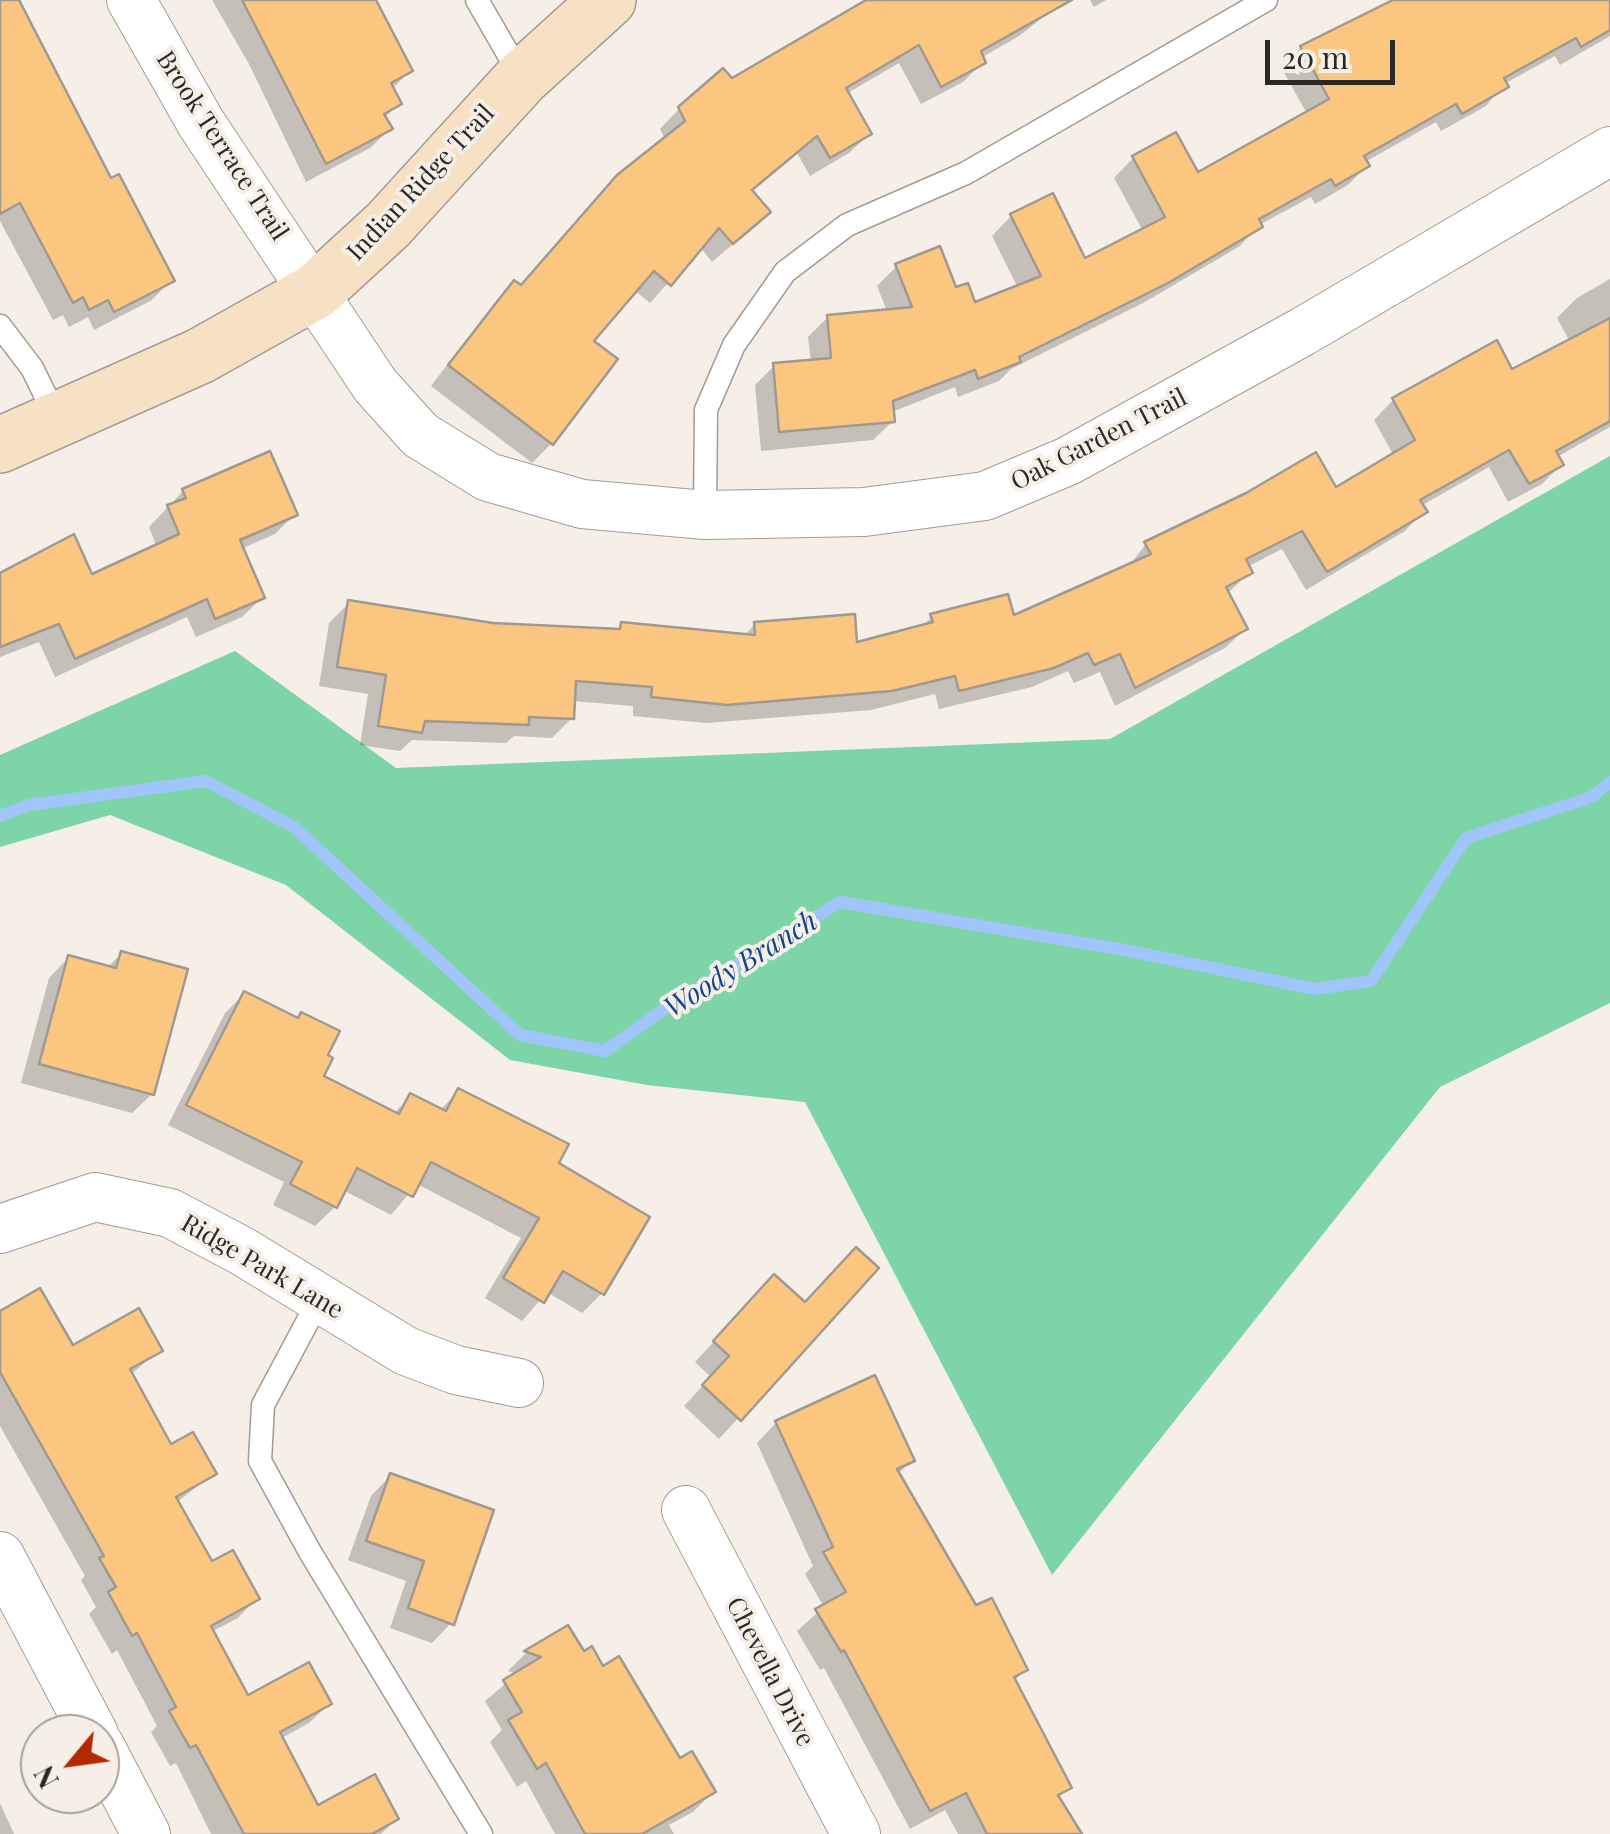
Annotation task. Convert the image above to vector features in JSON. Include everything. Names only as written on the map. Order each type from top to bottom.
[{"type":"street","name":"Brook Terrace Trail","points":[[131,0],[201,123],[316,290]]},
{"type":"street","name":"Indian Ridge Trail","points":[[0,445],[200,356],[316,290],[388,225],[522,78],[608,0]]},
{"type":"street","name":"Oak Garden Trail","points":[[316,290],[375,385],[420,434],[488,477],[582,504],[706,514],[864,512],[985,496],[1102,443],[1610,151]]},
{"type":"street","name":"Ridge Park Lane","points":[[0,1229],[95,1196],[170,1213],[406,1351],[456,1370],[519,1383]]},
{"type":"street","name":"Chevella Drive","points":[[686,1510],[856,1834]]},
{"type":"street","points":[[3,1570],[83,1714]]},
{"type":"street","points":[[120,1784],[146,1834]]},
{"type":"lane","points":[[477,0],[522,78]]},
{"type":"lane","points":[[706,514],[706,410],[734,346],[785,272],[847,225],[966,173],[1266,0]]},
{"type":"lane","points":[[0,326],[32,368],[58,419]]},
{"type":"lane","points":[[319,1300],[263,1406],[260,1462],[480,1834]]},
{"type":"green space","points":[[1610,456],[1610,1003],[1440,1087],[1052,1575],[805,1102],[647,1085],[510,1060],[286,885],[110,815],[0,847],[0,755],[235,651],[396,768],[1110,739]]},
{"type":"building","points":[[0,0],[19,0],[111,178],[119,174],[175,281],[114,312],[108,300],[89,310],[83,297],[73,303],[20,203],[0,214]]},
{"type":"building","points":[[242,0],[376,0],[413,71],[391,83],[402,104],[384,114],[393,129],[326,164]]},
{"type":"building","points":[[866,0],[1072,0],[981,51],[986,63],[941,87],[919,45],[846,88],[872,134],[830,158],[817,136],[752,190],[771,212],[733,244],[719,228],[671,286],[654,271],[594,341],[618,359],[553,445],[448,365],[514,280],[521,285],[617,175],[685,121],[678,107],[723,68],[732,78]]},
{"type":"building","points":[[1393,0],[1610,0],[1610,30],[1581,47],[1576,38],[1504,78],[1509,87],[1462,114],[1456,104],[1364,156],[1370,166],[1335,186],[1331,179],[1259,219],[1263,227],[1168,283],[1019,357],[1021,362],[978,379],[975,370],[893,401],[895,422],[779,432],[773,363],[831,358],[827,315],[912,307],[895,264],[940,246],[956,287],[968,283],[975,302],[1041,276],[1010,214],[1053,193],[1085,258],[1165,217],[1132,156],[1176,132],[1198,172],[1329,99],[1300,46]]},
{"type":"building","points":[[1610,318],[1610,421],[1556,451],[1564,465],[1529,484],[1509,450],[1420,500],[1428,512],[1327,572],[1302,531],[1246,559],[1253,573],[1226,587],[1248,629],[1135,688],[1120,654],[1094,665],[1088,653],[1054,668],[959,691],[955,676],[892,691],[727,705],[651,697],[652,687],[576,681],[574,719],[529,717],[529,725],[425,721],[422,733],[378,726],[386,675],[337,667],[348,600],[493,623],[620,629],[621,622],[755,635],[754,622],[855,614],[857,642],[933,622],[930,614],[1008,594],[1014,615],[1151,554],[1144,542],[1246,493],[1316,452],[1336,487],[1415,440],[1392,398],[1497,340],[1512,369]]},
{"type":"building","points":[[270,451],[298,515],[240,540],[265,598],[215,619],[207,599],[75,659],[59,624],[0,647],[0,573],[74,534],[92,574],[179,534],[167,505],[186,498],[182,489]]},
{"type":"building","points":[[121,951],[188,969],[154,1095],[39,1064],[68,955],[116,968]]},
{"type":"building","points":[[244,991],[298,1018],[301,1012],[340,1031],[328,1055],[333,1058],[324,1076],[399,1114],[410,1093],[446,1111],[458,1088],[569,1144],[559,1163],[650,1217],[604,1295],[563,1271],[544,1303],[503,1278],[539,1218],[431,1162],[413,1197],[357,1168],[337,1208],[290,1184],[302,1162],[186,1105]]},
{"type":"building","points":[[856,1247],[879,1268],[741,1421],[702,1385],[729,1356],[713,1341],[774,1274],[805,1302]]},
{"type":"building","points":[[40,1288],[73,1345],[139,1308],[163,1351],[130,1369],[171,1444],[193,1432],[217,1474],[176,1497],[212,1561],[233,1550],[260,1599],[211,1626],[248,1695],[309,1662],[332,1704],[280,1732],[318,1805],[375,1774],[399,1819],[372,1834],[244,1834],[196,1745],[190,1748],[169,1711],[176,1707],[137,1633],[132,1636],[108,1592],[116,1587],[99,1558],[104,1556],[0,1372],[0,1311]]},
{"type":"building","points":[[875,1375],[915,1461],[897,1469],[976,1605],[992,1598],[1028,1670],[1014,1677],[1072,1788],[1058,1795],[1082,1834],[987,1834],[966,1793],[930,1811],[844,1650],[841,1652],[815,1609],[846,1592],[823,1552],[833,1547],[775,1421]]},
{"type":"building","points":[[390,1473],[494,1510],[454,1625],[408,1608],[424,1561],[366,1541]]},
{"type":"building","points":[[568,1625],[584,1651],[592,1646],[603,1666],[619,1656],[680,1758],[692,1751],[716,1792],[642,1834],[585,1834],[546,1763],[537,1769],[508,1720],[522,1712],[503,1680],[541,1657],[524,1651]]},
{"type":"waterway","name":"Woody Branch","points":[[0,816],[29,805],[206,781],[294,827],[520,1035],[605,1051],[670,1005],[840,902],[1125,950],[1315,989],[1371,981],[1466,838],[1592,797],[1610,782]]}]
